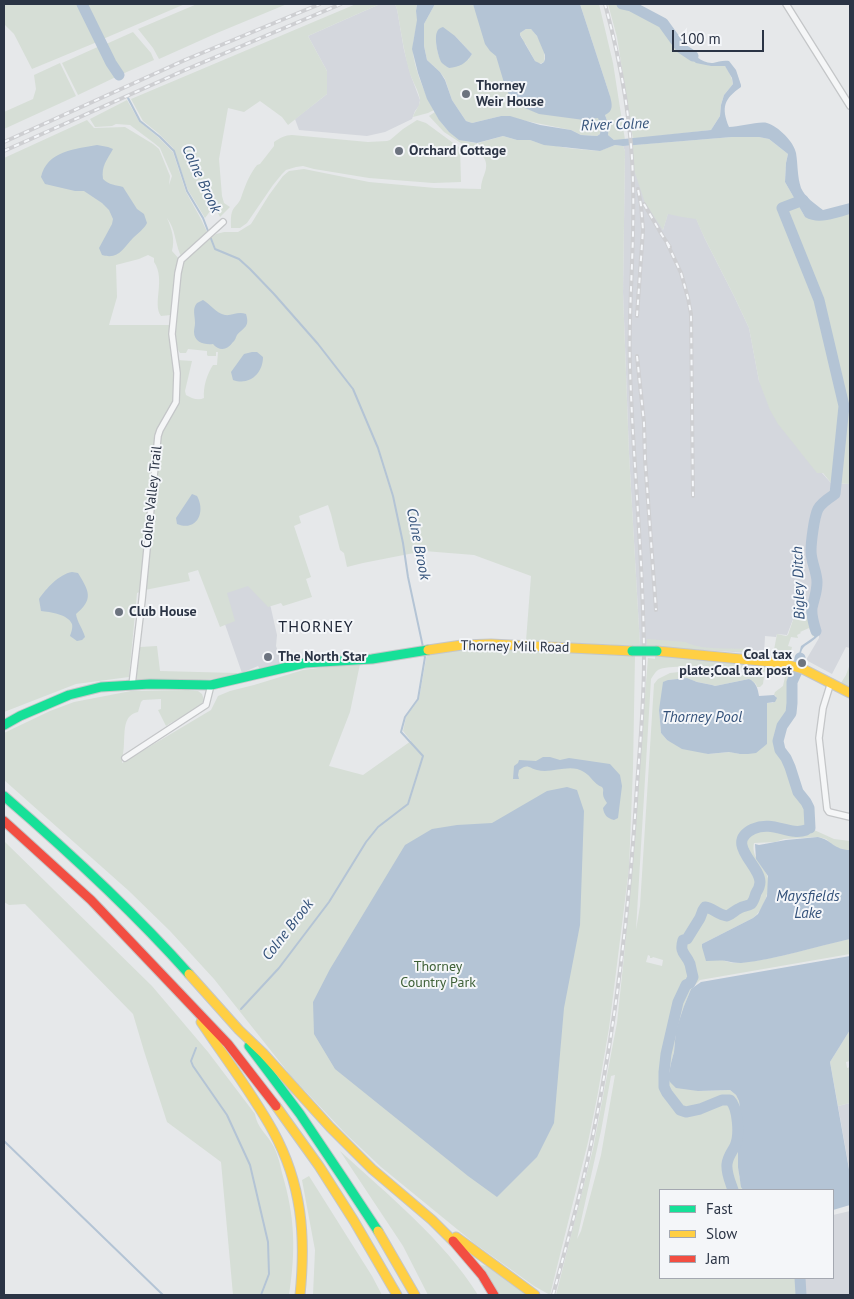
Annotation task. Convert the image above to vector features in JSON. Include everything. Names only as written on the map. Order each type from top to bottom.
[{"type":"main road","name":"Thorney Mill Road","points":[[4,725],[69,695],[101,687],[132,683],[211,685],[305,662],[372,659],[462,645],[490,644],[657,651],[767,661],[798,668],[831,682],[850,693]]},
{"type":"main road","points":[[4,796],[75,858],[168,950],[239,1030],[263,1053],[345,1142],[432,1220],[472,1262],[494,1295]]},
{"type":"main road","points":[[4,821],[91,900],[228,1044],[299,1138],[354,1221],[397,1295]]},
{"type":"main road","points":[[191,1006],[213,1042],[261,1110],[285,1154],[296,1185],[303,1226],[304,1251],[300,1295]]},
{"type":"main road","points":[[239,1030],[257,1058],[344,1178],[382,1237],[415,1295]]},
{"type":"main road","points":[[432,1220],[447,1229],[535,1295]]},
{"type":"street","points":[[786,4],[850,106]]},
{"type":"street","name":"Colne Valley Trail","points":[[132,683],[158,436],[176,402],[177,373],[172,334],[178,273],[181,260],[223,222]]},
{"type":"street","points":[[831,682],[823,708],[819,738],[827,809],[828,812],[850,817]]},
{"type":"street","points":[[125,758],[206,705],[211,685]]},
{"type":"shaded area","points":[[380,4],[395,4],[397,9],[404,50],[420,100],[412,119],[385,132],[367,136],[299,130],[295,119],[327,94],[327,71],[308,36]]},
{"type":"shaded area","points":[[633,145],[633,167],[663,230],[668,213],[696,218],[749,328],[759,381],[822,473],[831,483],[850,484],[850,648],[846,647],[832,674],[806,660],[819,638],[818,619],[795,614],[787,635],[765,636],[764,654],[640,646],[629,454],[623,292],[625,151],[623,146]]},
{"type":"shaded area","points":[[226,563],[270,604],[277,635],[276,646],[282,663],[261,671],[258,666],[242,673],[206,570]]},
{"type":"shaded area","points":[[850,1103],[850,1174],[838,1106]]},
{"type":"shaded area","points":[[850,1211],[850,1295],[801,1295],[800,1279],[834,1279],[834,1215]]},
{"type":"green space","points":[[4,4],[80,4],[97,42],[32,69],[14,34],[4,24]]},
{"type":"green space","points":[[85,4],[185,4],[103,39]]},
{"type":"green space","points":[[197,4],[287,4],[159,59],[138,29]]},
{"type":"green space","points":[[356,4],[380,4],[308,36],[327,71],[327,94],[288,125],[282,117],[260,101],[244,112],[228,108],[219,159],[222,196],[224,203],[230,207],[220,217],[211,199],[211,210],[205,218],[188,190],[173,148],[143,121],[131,99]]},
{"type":"green space","points":[[395,4],[417,4],[413,54],[420,79],[434,110],[413,117],[420,100],[410,74]]},
{"type":"green space","points":[[435,4],[473,4],[476,12],[523,39],[520,33],[526,29],[531,29],[542,44],[544,62],[539,64],[535,61],[525,43],[496,56],[593,119],[599,117],[600,134],[597,136],[581,135],[571,130],[501,116],[472,123],[466,121],[452,100],[445,79],[427,60],[424,46],[424,24]],"holes":[[[455,36],[472,54],[468,60],[465,52],[460,51],[457,56],[458,58],[463,58],[449,68],[440,59],[436,39]]]},
{"type":"green space","points":[[580,4],[599,4],[613,63],[625,140],[614,140],[608,135],[609,126],[605,115],[610,96]]},
{"type":"green space","points":[[608,4],[617,4],[630,8],[661,25],[680,50],[690,59],[711,66],[725,66],[733,84],[724,95],[720,116],[711,130],[633,139],[617,37]]},
{"type":"green space","points":[[133,32],[151,53],[154,60],[120,75],[104,45]]},
{"type":"green space","points":[[102,45],[109,62],[118,76],[78,95],[62,63]]},
{"type":"green space","points":[[60,63],[76,96],[4,129],[4,112],[33,99],[36,89],[34,75]]},
{"type":"green space","points":[[127,100],[139,121],[173,152],[186,192],[208,234],[182,258],[172,227],[167,218],[172,234],[172,251],[180,260],[171,315],[161,316],[159,311],[159,276],[154,258],[148,255],[116,265],[117,297],[109,325],[172,325],[177,360],[192,361],[185,391],[186,395],[197,399],[204,398],[206,381],[213,365],[217,365],[218,352],[216,352],[216,356],[208,356],[207,351],[188,349],[186,353],[180,353],[176,348],[174,334],[179,277],[183,261],[216,234],[238,232],[251,224],[269,195],[289,171],[304,169],[369,182],[435,188],[481,189],[486,162],[479,152],[478,143],[503,136],[567,148],[599,151],[615,145],[623,146],[625,151],[623,293],[629,454],[640,646],[526,641],[531,576],[474,555],[424,551],[347,567],[344,553],[340,550],[328,505],[299,516],[301,523],[294,526],[311,577],[306,579],[312,597],[283,606],[281,603],[268,607],[248,586],[227,593],[235,621],[220,627],[198,570],[188,573],[190,581],[137,593],[129,677],[76,684],[4,712],[4,158],[87,120],[94,128],[125,127],[153,144],[159,149],[170,176],[169,185],[172,176],[160,148],[130,125],[116,124],[95,127],[90,119]]},
{"type":"green space","points":[[435,112],[442,124],[452,134],[463,140],[477,143],[477,151],[473,151],[444,132],[429,116]]},
{"type":"green space","points":[[417,120],[426,123],[460,148],[461,182],[433,183],[369,178],[303,166],[296,167],[286,170],[282,174],[247,223],[240,228],[231,228],[232,212],[240,200],[249,177],[278,139],[292,135],[368,142],[387,141]]},
{"type":"green space","points":[[732,137],[769,139],[788,154],[785,182],[805,217],[850,214],[850,484],[831,483],[823,473],[817,473],[778,424],[770,410],[759,381],[749,328],[696,219],[668,214],[663,230],[645,203],[633,167],[633,145]]},
{"type":"green space","points":[[795,614],[811,617],[810,621],[815,633],[813,637],[809,628],[800,632],[797,635],[798,638],[791,637],[788,646],[792,647],[791,651],[787,650],[785,657],[792,658],[792,661],[775,657],[773,655],[777,634],[788,635]]},
{"type":"green space","points":[[647,639],[686,642],[691,645],[706,647],[746,649],[745,652],[647,646]]},
{"type":"green space","points":[[157,646],[160,671],[237,673],[237,676],[199,680],[136,679],[140,647]]},
{"type":"green space","name":"Thorney Country Park","points":[[460,647],[635,655],[629,868],[609,1028],[588,1142],[550,1295],[534,1286],[474,1243],[381,1167],[346,1134],[291,1076],[214,979],[170,931],[129,891],[4,780],[4,733],[74,702],[131,691],[188,690],[198,691],[202,694],[204,700],[197,709],[166,726],[158,710],[161,709],[161,699],[143,700],[138,712],[127,720],[122,763],[211,710],[218,696],[230,691],[303,670],[360,664],[350,712],[329,766],[363,775],[411,741],[403,731],[406,717],[419,699],[427,653]]},
{"type":"green space","points":[[655,656],[745,662],[750,666],[748,669],[665,668],[658,670],[651,679],[636,930],[640,906],[654,684],[658,679],[670,673],[764,676],[763,684],[760,687],[757,687],[749,679],[715,686],[686,678],[668,680],[659,710],[661,733],[667,740],[708,754],[730,752],[740,754],[767,744],[767,703],[773,703],[776,696],[774,695],[775,692],[783,686],[785,677],[790,674],[756,671],[756,665],[795,670],[790,683],[791,703],[789,712],[779,729],[780,743],[794,785],[808,811],[809,828],[796,830],[772,826],[755,827],[746,832],[741,838],[740,844],[745,857],[758,876],[757,888],[751,900],[729,912],[722,912],[706,905],[690,933],[682,939],[682,952],[690,969],[691,963],[683,950],[683,940],[694,931],[705,909],[708,908],[720,916],[730,916],[739,909],[752,904],[759,890],[761,880],[749,858],[745,845],[745,837],[750,833],[766,828],[799,833],[812,829],[834,839],[850,841],[850,850],[835,847],[826,839],[818,837],[754,843],[755,856],[767,875],[768,880],[766,899],[763,905],[753,918],[702,944],[725,961],[733,963],[777,957],[850,939],[850,954],[700,980],[691,989],[676,1030],[674,1052],[668,1078],[698,1091],[730,1090],[736,1095],[739,1101],[738,1115],[742,1132],[738,1146],[739,1176],[743,1189],[659,1189],[659,1279],[799,1279],[801,1295],[556,1295],[593,1149],[617,1023],[648,658],[655,659]],"holes":[[[648,955],[650,958],[663,960],[662,966],[646,962]],[[615,1075],[601,1155],[581,1231],[577,1239],[611,1076]]]},
{"type":"green space","points":[[850,664],[850,692],[839,686]]},
{"type":"green space","points":[[4,841],[152,986],[208,1052],[255,1114],[260,1127],[277,1153],[290,1204],[293,1263],[289,1295],[233,1295],[221,1162],[167,1122],[133,1014],[25,904],[9,905],[4,902]]},
{"type":"green space","points":[[850,1030],[850,1061],[846,1062],[847,1068],[850,1067],[850,1103],[838,1106],[830,1062]]},
{"type":"green space","points":[[340,1151],[414,1218],[449,1255],[478,1295],[428,1295],[403,1246]]},
{"type":"green space","points":[[309,1176],[382,1295],[313,1295],[315,1250],[302,1180]]},
{"type":"green space","points":[[481,1265],[487,1266],[527,1295],[499,1295]]},
{"type":"water","points":[[417,4],[435,4],[424,24],[424,46],[427,60],[440,72],[452,100],[466,121],[472,123],[501,116],[510,116],[540,125],[571,130],[581,135],[597,136],[600,134],[601,126],[598,118],[584,120],[539,114],[520,106],[511,99],[496,56],[485,44],[473,4],[580,4],[612,104],[610,111],[605,115],[609,126],[608,135],[614,140],[711,130],[720,116],[724,95],[733,84],[732,78],[725,66],[696,63],[680,50],[686,46],[698,58],[709,63],[729,61],[736,70],[741,87],[731,96],[726,104],[725,114],[729,127],[767,123],[776,127],[789,139],[795,149],[801,188],[810,200],[823,210],[850,203],[850,214],[821,221],[805,217],[785,182],[788,154],[769,139],[759,137],[615,145],[600,151],[544,145],[530,140],[517,140],[503,136],[477,143],[459,140],[439,120],[427,99],[418,73],[412,49],[417,20]],"holes":[[[526,29],[531,29],[537,36],[545,55],[544,62],[541,64],[535,61],[520,35]]]},
{"type":"water","points":[[443,27],[455,36],[472,54],[465,63],[449,68],[441,60],[437,48],[436,35],[437,31]]},
{"type":"water","points":[[97,145],[113,149],[104,167],[103,179],[110,184],[123,187],[137,209],[144,214],[147,223],[120,252],[113,256],[102,255],[99,248],[112,224],[113,219],[109,210],[84,191],[75,191],[45,184],[41,177],[44,168],[49,162],[63,153]]},
{"type":"water","points":[[203,300],[225,315],[246,314],[246,326],[231,345],[226,348],[220,349],[213,344],[203,343],[194,335],[195,308],[197,303]]},
{"type":"water","points":[[257,352],[263,357],[258,373],[250,380],[233,380],[231,372],[244,354]]},
{"type":"water","points":[[192,494],[197,496],[200,502],[198,519],[190,525],[177,524],[176,518]]},
{"type":"water","points":[[72,572],[78,573],[88,595],[82,609],[76,614],[85,637],[77,641],[70,636],[72,624],[70,621],[58,614],[41,611],[39,599],[58,579]]},
{"type":"water","points":[[811,617],[814,618],[818,636],[804,646],[801,652],[800,663],[797,662],[801,646],[814,637],[815,634]]},
{"type":"water","name":"Thorney Pool","points":[[687,678],[715,686],[749,679],[756,686],[759,696],[774,695],[777,698],[775,702],[767,703],[767,744],[756,753],[740,754],[729,752],[708,754],[682,749],[667,740],[661,733],[659,710],[663,682]]},
{"type":"water","points":[[543,757],[560,760],[569,758],[610,764],[620,775],[622,786],[618,818],[614,820],[606,816],[603,808],[607,803],[603,796],[603,788],[579,769],[567,768],[543,771],[527,766],[519,770],[519,779],[513,779],[514,766],[519,760],[536,761]]},
{"type":"water","points":[[567,787],[577,790],[584,811],[580,925],[564,1008],[554,1123],[537,1157],[497,1197],[468,1176],[335,1069],[314,1034],[313,1002],[330,969],[405,845],[432,829],[492,823],[547,791]]},
{"type":"water","name":"Maysfields Lake","points":[[818,837],[827,840],[837,847],[850,850],[850,939],[755,961],[735,963],[706,961],[702,944],[753,918],[758,914],[767,896],[768,876],[756,859],[755,844]]},
{"type":"water","points":[[850,956],[850,1030],[830,1062],[850,1175],[850,1205],[834,1210],[834,1189],[742,1189],[738,1167],[738,1146],[742,1132],[738,1115],[739,1101],[736,1095],[730,1090],[698,1091],[676,1088],[670,1082],[668,1078],[674,1052],[676,1030],[691,989],[701,982]]},
{"type":"waterway","name":"Colne Brook","points":[[82,4],[111,63],[119,75]]},
{"type":"waterway","name":"Bigley Ditch","points":[[622,4],[631,6],[663,23],[681,48],[693,56]]},
{"type":"waterway","name":"Colne Brook","points":[[128,98],[140,121],[174,151],[187,191],[203,218],[215,249],[239,259],[250,269],[318,344],[353,389],[378,448],[393,496],[423,647]]},
{"type":"waterway","name":"Bigley Ditch","points":[[803,200],[782,208],[819,300],[844,406],[835,494],[818,509],[812,536],[811,555],[817,582],[812,614],[816,631]]},
{"type":"waterway","name":"Colne Brook","points":[[241,1009],[279,968],[329,902],[366,842],[378,827],[408,804],[423,756],[401,732],[405,717],[418,699],[424,655]]},
{"type":"waterway","name":"Bigley Ditch","points":[[800,658],[799,667],[792,682],[791,713],[782,726],[778,741],[780,750],[790,767],[798,792],[809,808],[810,828]]},
{"type":"waterway","name":"Bigley Ditch","points":[[733,1189],[727,1164],[737,1141],[737,1122],[733,1104],[730,1100],[722,1100],[700,1109],[686,1112],[680,1110],[664,1087],[666,1054],[678,1002],[686,985],[690,983],[693,977],[690,964],[682,951],[683,940],[687,939],[705,907],[727,916],[751,904],[753,901],[760,882],[759,875],[742,847],[745,835],[753,829],[767,826],[793,831],[806,830]]},
{"type":"waterway","name":"Bigley Ditch","points":[[806,830],[810,828]]},
{"type":"waterway","name":"Colne Brook","points":[[196,1048],[191,1061],[193,1066],[227,1115],[250,1165],[268,1242],[269,1274],[261,1295]]},
{"type":"waterway","points":[[4,1141],[163,1295]]},
{"type":"waterway","name":"Bigley Ditch","points":[[800,1279],[801,1295]]},
{"type":"railway","points":[[4,142],[185,60],[320,4]]},
{"type":"railway","points":[[4,151],[185,70],[341,4]]},
{"type":"railway","points":[[553,1295],[590,1151],[616,1002],[631,873],[643,693],[644,625],[630,368],[632,161],[625,93],[605,4]]},
{"type":"railway","points":[[637,316],[643,230],[638,189]]},
{"type":"railway","points":[[644,204],[670,247]]},
{"type":"railway","points":[[667,243],[681,273],[691,314],[693,496]]},
{"type":"railway","points":[[637,356],[644,423],[656,610]]},
{"type":"traffic: fast","points":[[4,725],[69,695],[101,687],[150,684],[211,685],[305,663],[372,659],[428,650]]},
{"type":"traffic: fast","points":[[632,651],[657,651]]},
{"type":"traffic: fast","points":[[4,796],[100,882],[189,974]]},
{"type":"traffic: fast","points":[[249,1046],[300,1114],[378,1231]]},
{"type":"traffic: slow","points":[[428,650],[462,645],[491,644],[632,651]]},
{"type":"traffic: slow","points":[[657,651],[782,663],[803,669],[850,693]]},
{"type":"traffic: slow","points":[[189,974],[330,1127],[372,1169],[432,1220],[453,1241]]},
{"type":"traffic: slow","points":[[201,1022],[265,1117],[283,1151],[296,1191],[300,1211],[302,1231],[300,1295]]},
{"type":"traffic: slow","points":[[276,1106],[319,1166],[397,1295]]},
{"type":"traffic: slow","points":[[378,1231],[415,1295]]},
{"type":"traffic: slow","points":[[456,1237],[535,1295]]},
{"type":"traffic: jam","points":[[4,821],[91,900],[228,1044],[276,1106]]},
{"type":"traffic: jam","points":[[453,1241],[482,1275],[494,1295]]},
{"type":"place","name":"Thorney Weir House","points":[[466,94]]},
{"type":"place","name":"Orchard Cottage","points":[[399,151]]},
{"type":"place","name":"Club House","points":[[119,612]]},
{"type":"place","name":"The North Star","points":[[268,657]]},
{"type":"place","name":"Coal tax plate;Coal tax post","points":[[802,663]]},
{"type":"district","name":"THORNEY","points":[[316,627]]},
{"type":"water label","name":"River Colne","points":[[615,125]]}]
